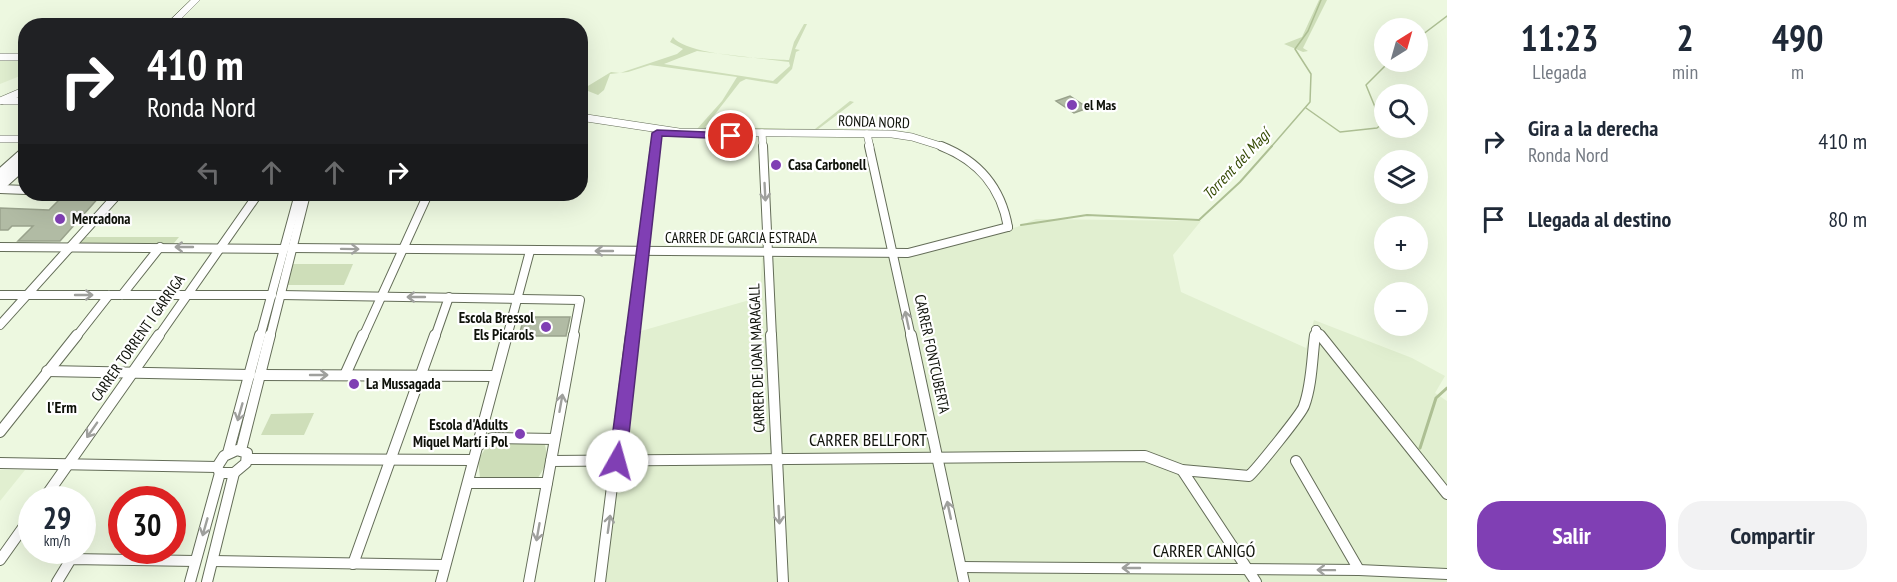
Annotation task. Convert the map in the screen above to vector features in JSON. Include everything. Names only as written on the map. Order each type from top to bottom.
[{"type":"street","points":[[177,18],[196,0]]},
{"type":"street","points":[[0,57],[18,57]]},
{"type":"street","points":[[0,101],[18,93]]},
{"type":"street","points":[[0,101],[18,101]]},
{"type":"street","name":"RONDA NORD","points":[[588,120],[657,131],[762,135],[867,135],[919,140],[946,149],[964,159],[977,171],[1008,227]]},
{"type":"street","points":[[600,582],[644,251],[657,131]]},
{"type":"street","name":"CARRER DE JOAN MARAGALL","points":[[762,135],[783,582]]},
{"type":"street","name":"CARRER FONTCUBERTA","points":[[867,135],[964,582]]},
{"type":"street","points":[[0,140],[18,139]]},
{"type":"street","points":[[3,169],[18,157]]},
{"type":"street","points":[[0,181],[18,164]]},
{"type":"street","points":[[0,188],[18,171]]},
{"type":"street","points":[[0,188],[18,189]]},
{"type":"street","points":[[0,325],[112,201]]},
{"type":"street","name":"CARRER TORRENT I GARRIGA","points":[[53,486],[253,201]]},
{"type":"street","points":[[190,582],[220,460],[228,453],[255,375],[288,248],[298,201]]},
{"type":"street","points":[[288,248],[304,201]]},
{"type":"street","points":[[345,375],[425,201]]},
{"type":"street","name":"CARRER DE GARCIA ESTRADA","points":[[0,247],[908,253],[1008,227]]},
{"type":"street","points":[[122,295],[160,247]]},
{"type":"street","points":[[441,582],[530,250]]},
{"type":"street","points":[[0,295],[517,297],[580,300],[530,582]]},
{"type":"street","points":[[0,432],[109,295]]},
{"type":"street","points":[[353,564],[449,297]]},
{"type":"street","points":[[0,317],[12,312]]},
{"type":"street","name":"CARRER BELLFORT","points":[[551,461],[776,457],[1145,456],[1182,470],[1249,476],[1261,466],[1275,442],[1304,407],[1316,330],[1447,494]]},
{"type":"street","points":[[47,371],[495,376]]},
{"type":"street","points":[[207,582],[234,473],[243,467],[255,375]]},
{"type":"street","points":[[477,447],[492,438],[555,439]]},
{"type":"street","points":[[228,453],[473,460]]},
{"type":"street","points":[[1296,461],[1359,570]]},
{"type":"street","points":[[0,464],[219,470],[234,473]]},
{"type":"street","points":[[1182,470],[1256,582]]},
{"type":"street","points":[[468,483],[547,483]]},
{"type":"street","points":[[0,560],[18,535]]},
{"type":"street","points":[[57,582],[71,559],[195,561]]},
{"type":"street","points":[[213,561],[445,565]]},
{"type":"street","name":"CARRER CANIGÓ","points":[[961,567],[1359,570],[1447,574]]},
{"type":"shaded area","points":[[1319,0],[1327,0],[1303,48],[1308,51],[1303,52],[1284,44],[1302,37]]},
{"type":"shaded area","points":[[804,24],[807,24],[795,49],[800,50],[796,52],[792,69],[777,84],[746,79],[740,82],[705,127],[815,129],[850,101],[854,102],[817,130],[697,129],[722,101],[737,77],[650,65],[620,73],[677,54],[683,49],[670,42],[673,37],[680,43],[693,48],[720,54],[697,51],[664,64],[773,81],[790,66],[789,62],[753,58],[789,60],[794,42]]},
{"type":"shaded area","points":[[0,61],[18,61],[18,77],[0,84]]},
{"type":"shaded area","points":[[611,72],[620,73],[610,74],[604,90],[598,95],[588,91],[588,86]]},
{"type":"shaded area","points":[[1036,219],[1201,221],[1173,255],[1181,292],[1306,348],[1314,320],[1412,358],[1445,376],[1435,393],[1447,401],[1447,582],[602,582],[628,363],[636,355],[641,331],[760,297],[762,258],[886,256],[1017,227]]},
{"type":"shaded area","points":[[86,237],[179,237],[174,243],[80,243]]},
{"type":"shaded area","points":[[289,264],[353,264],[344,285],[284,285]]},
{"type":"shaded area","points":[[314,413],[304,435],[261,435],[271,414]]},
{"type":"shaded area","points":[[490,441],[544,442],[546,462],[537,479],[480,478],[478,460]]},
{"type":"shaded area","points":[[0,470],[25,470],[0,501]]},
{"type":"building","name":"el Mas","points":[[1070,96],[1088,108],[1074,113],[1056,101]]},
{"type":"building","name":"Mercadona","points":[[58,201],[96,201],[60,241],[18,241],[33,226],[12,226],[8,230],[0,230],[0,208],[49,210]]},
{"type":"building","name":"Escola Bressol Els Picarols","points":[[524,317],[570,317],[566,336],[519,336]]},
{"type":"waterway","name":"Torrent del Magí","points":[[1271,147],[1310,102],[1311,74],[1295,49],[1308,31],[1321,0]]},
{"type":"waterway","points":[[1428,30],[1447,16]]},
{"type":"waterway","points":[[1306,108],[1340,132],[1377,128],[1382,124],[1366,85],[1379,72]]},
{"type":"waterway","name":"Torrent del Magí","points":[[1021,225],[1087,215],[1199,220],[1240,182],[1272,146]]},
{"type":"waterway","points":[[1420,448],[1436,398],[1447,388]]},
{"type":"place","name":"el Mas","points":[[1072,105]]},
{"type":"place","name":"Casa Carbonell","points":[[776,165]]},
{"type":"place","name":"Mercadona","points":[[60,219]]},
{"type":"place","name":"Escola Bressol Els Picarols","points":[[546,327]]},
{"type":"place","name":"La Mussagada","points":[[354,384]]},
{"type":"place","name":"Escola d'Adults Miquel Martí i Pol","points":[[520,434]]},
{"type":"district","name":"l'Erm","points":[[62,407]]},
{"type":"route","points":[[617,461],[657,133],[731,136]]}]
